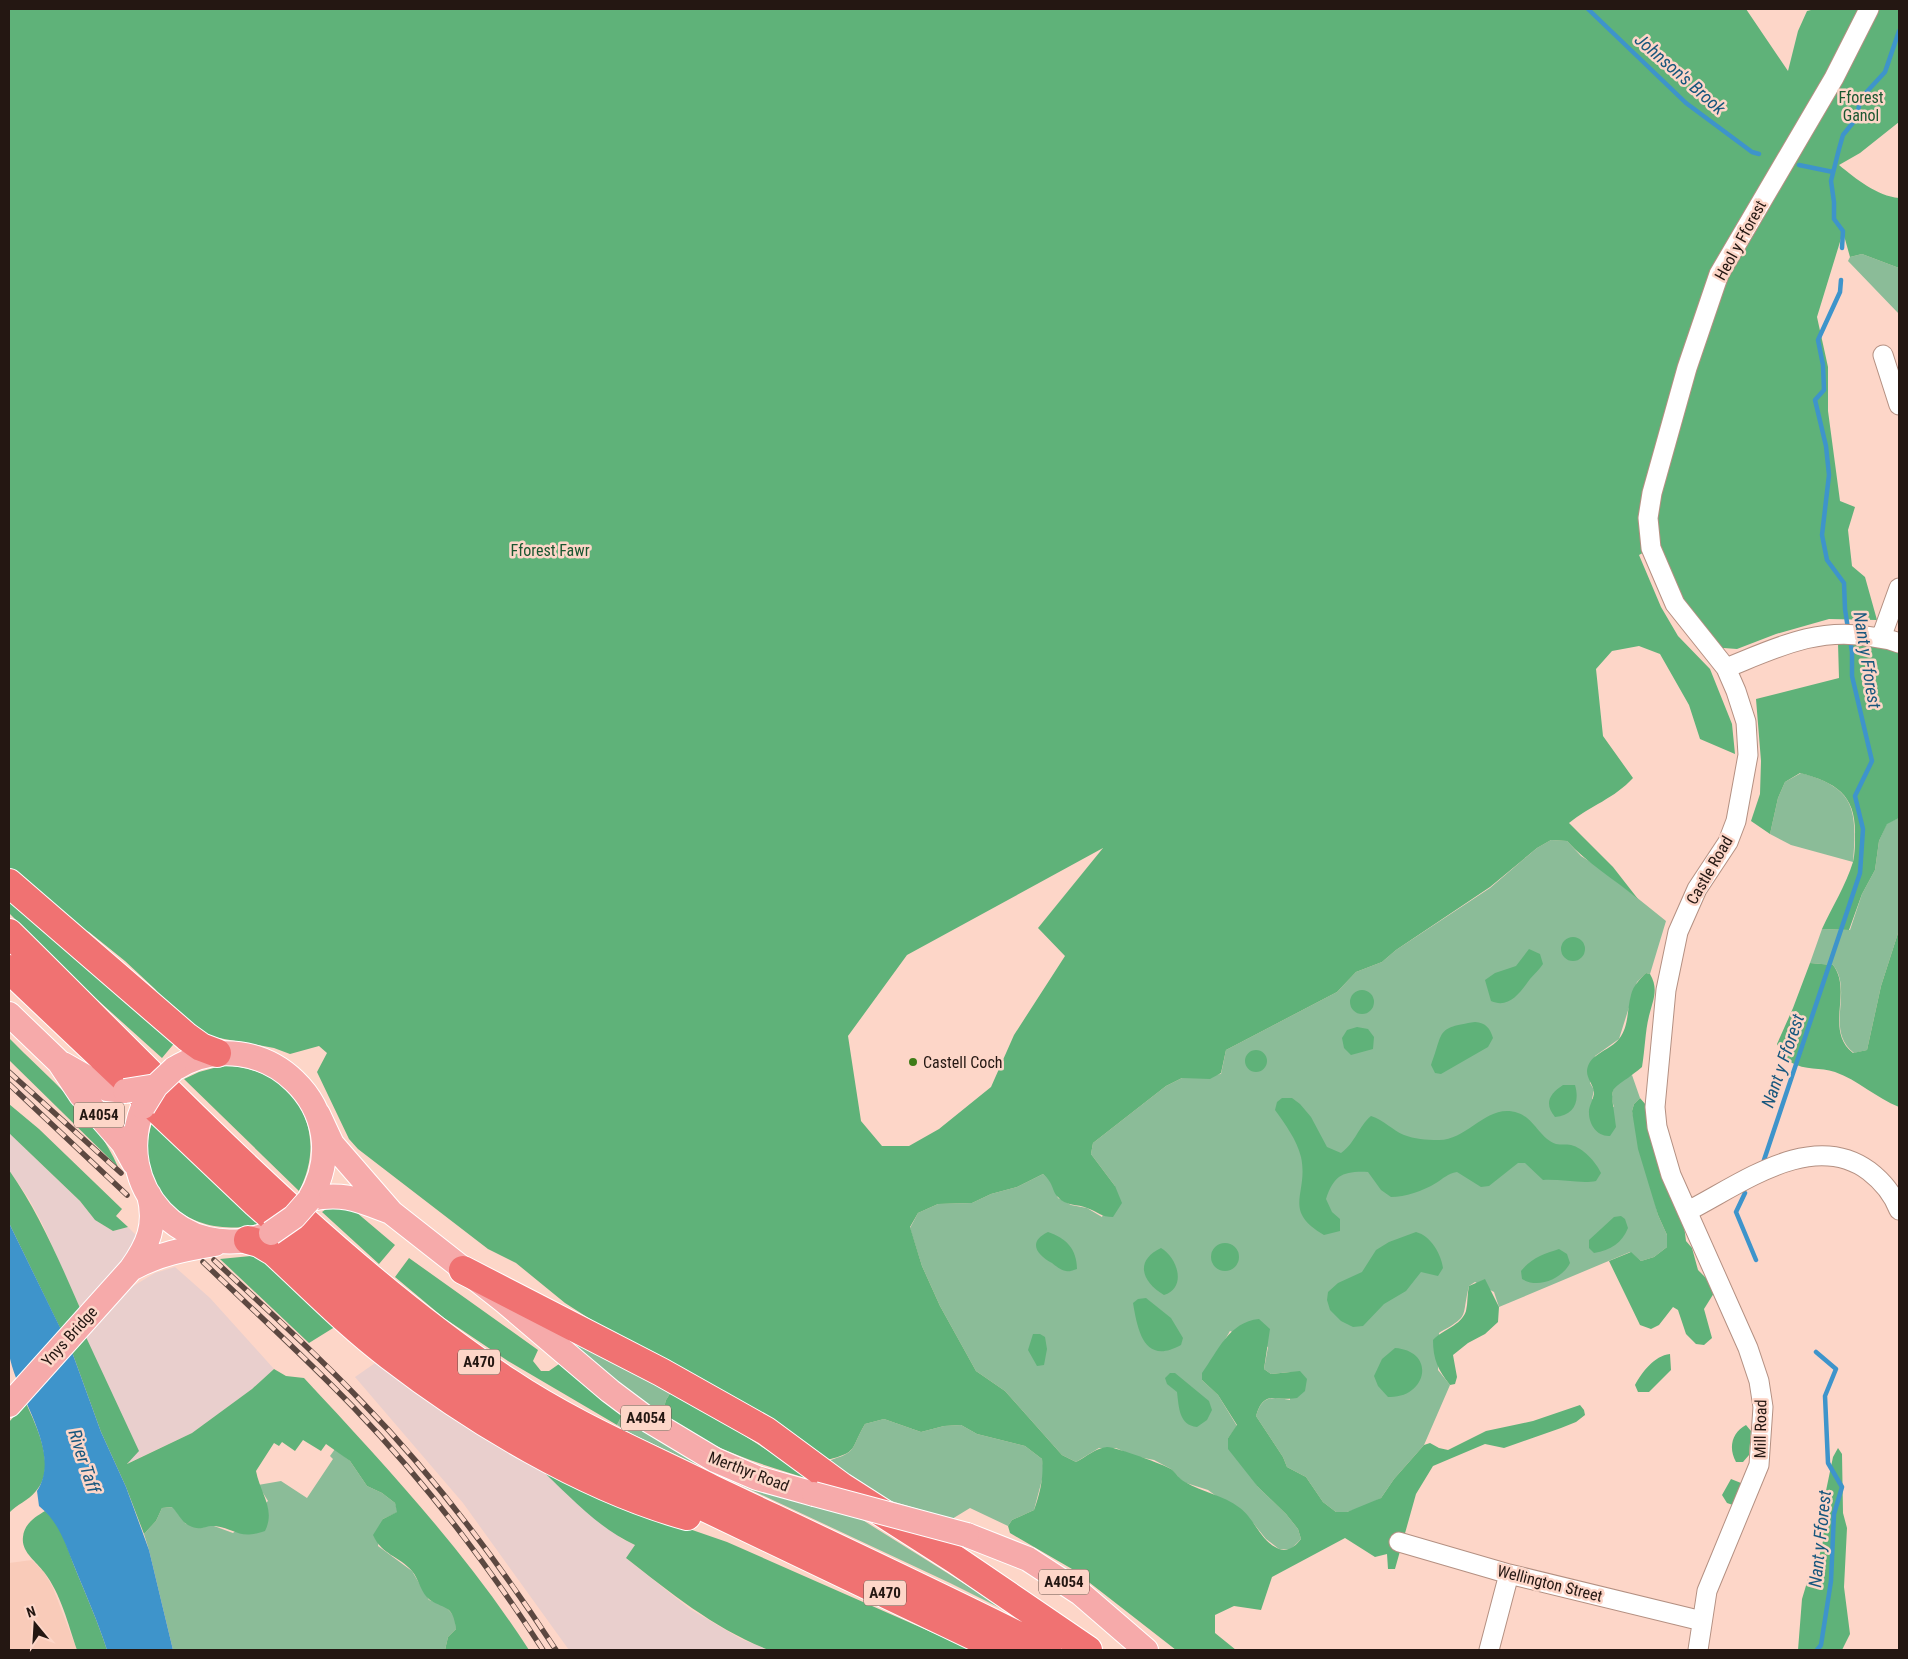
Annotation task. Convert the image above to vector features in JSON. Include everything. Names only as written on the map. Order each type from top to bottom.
[{"type":"highway","points":[[9,883],[187,1037],[201,1047],[217,1053]]},
{"type":"highway","name":"A470","points":[[9,933],[249,1168],[330,1243],[411,1312],[510,1384],[587,1428],[908,1580],[1047,1650]]},
{"type":"highway","name":"A470","points":[[9,969],[256,1203],[422,1349],[479,1389],[585,1450],[765,1538],[1003,1650]]},
{"type":"highway","points":[[251,1238],[274,1252],[389,1356],[459,1405],[508,1436],[606,1486],[671,1512],[765,1538]]},
{"type":"highway","points":[[463,1270],[661,1372],[766,1431],[842,1487],[956,1560],[1088,1650]]},
{"type":"main road","name":"A4054","points":[[9,1014],[59,1062],[81,1095],[123,1143],[137,1169]]},
{"type":"main road","name":"Merthyr Road","points":[[137,1169],[134,1141],[143,1107],[156,1086],[174,1069],[192,1059],[217,1053],[254,1056],[279,1068],[303,1088],[336,1149],[392,1213],[504,1301],[610,1391],[684,1443],[715,1460],[757,1478],[968,1535],[1028,1559],[1080,1592],[1146,1650]]},
{"type":"main road","name":"A4054","points":[[59,1062],[107,1089],[125,1092],[156,1086]]},
{"type":"main road","points":[[137,1169],[149,1195],[166,1217],[182,1230],[198,1238],[212,1241],[251,1238],[294,1217],[310,1199],[319,1178],[323,1155],[323,1142],[318,1114]]},
{"type":"main road","name":"Ynys Bridge","points":[[9,1404],[131,1269],[149,1241],[152,1212],[149,1195]]},
{"type":"main road","name":"Merthyr Road","points":[[310,1199],[330,1196],[354,1197],[392,1213]]},
{"type":"main road","name":"Ynys Bridge","points":[[131,1269],[172,1252],[251,1238]]},
{"type":"street","name":"Heol y Fforest","points":[[1651,548],[1648,518],[1652,493],[1687,368],[1719,274],[1834,78],[1869,9]]},
{"type":"street","points":[[1883,355],[1899,405]]},
{"type":"street","name":"Castle Road","points":[[1651,548],[1675,604],[1726,668],[1746,722],[1748,755],[1736,821],[1728,842],[1697,889],[1678,932],[1666,990],[1655,1108],[1662,1148],[1688,1212]]},
{"type":"street","points":[[1726,668],[1808,637],[1850,633],[1890,641],[1899,588]]},
{"type":"street","points":[[1688,1212],[1779,1164],[1801,1157],[1820,1154],[1843,1157],[1858,1163],[1889,1191],[1899,1210]]},
{"type":"street","name":"Mill Road","points":[[1688,1212],[1748,1348],[1759,1381],[1763,1407],[1759,1465],[1707,1591],[1698,1650]]},
{"type":"street","name":"Wellington Street","points":[[1398,1542],[1509,1574],[1702,1621]]},
{"type":"street","points":[[1489,1650],[1509,1574]]},
{"type":"shaded area","points":[[9,1133],[80,1201],[95,1220],[113,1231],[128,1227],[139,1238],[131,1250],[80,1308],[42,1223],[29,1199],[9,1170]]},
{"type":"shaded area","points":[[175,1267],[210,1298],[274,1369],[252,1389],[192,1433],[126,1464],[81,1343],[130,1288],[155,1273]]},
{"type":"shaded area","points":[[381,1359],[414,1391],[475,1431],[536,1465],[622,1539],[635,1545],[627,1559],[690,1609],[741,1639],[769,1650],[569,1650],[463,1503],[355,1377]]},
{"type":"shaded area","points":[[32,1560],[44,1572],[53,1588],[77,1650],[9,1650],[9,1563]]},
{"type":"green space","name":"Fforest Fawr","points":[[9,9],[1746,9],[1788,71],[1798,31],[1807,11],[1815,9],[1899,9],[1899,122],[1860,153],[1839,165],[1875,190],[1891,197],[1899,198],[1899,268],[1862,254],[1850,257],[1843,232],[1817,317],[1828,367],[1828,411],[1840,501],[1855,507],[1848,530],[1852,566],[1865,577],[1877,620],[1829,619],[1776,634],[1737,649],[1710,647],[1650,549],[1639,555],[1661,607],[1678,636],[1710,669],[1732,724],[1735,754],[1700,739],[1689,705],[1660,654],[1639,646],[1612,651],[1596,669],[1603,736],[1633,778],[1610,797],[1569,823],[1613,867],[1638,899],[1592,864],[1567,841],[1551,840],[1537,848],[1490,887],[1396,950],[1382,962],[1356,972],[1337,992],[1226,1050],[1221,1073],[1210,1079],[1182,1078],[1166,1086],[1093,1143],[1091,1154],[1115,1186],[1122,1203],[1113,1217],[1064,1202],[1056,1194],[1043,1174],[1017,1187],[991,1194],[972,1203],[938,1204],[918,1213],[910,1227],[922,1266],[940,1306],[976,1371],[1005,1391],[1062,1455],[1076,1462],[1095,1451],[1111,1447],[1167,1467],[1185,1482],[1227,1500],[1240,1508],[1267,1541],[1282,1550],[1289,1549],[1299,1542],[1301,1539],[1298,1529],[1286,1514],[1258,1487],[1228,1449],[1228,1438],[1237,1425],[1218,1395],[1202,1380],[1202,1373],[1225,1339],[1249,1321],[1259,1319],[1270,1329],[1264,1369],[1271,1374],[1300,1371],[1307,1379],[1305,1391],[1297,1398],[1267,1399],[1259,1407],[1256,1416],[1283,1457],[1287,1467],[1306,1477],[1323,1502],[1336,1512],[1347,1512],[1381,1498],[1394,1479],[1424,1445],[1430,1443],[1448,1450],[1486,1431],[1533,1421],[1580,1405],[1584,1410],[1585,1415],[1576,1422],[1561,1428],[1504,1448],[1485,1444],[1433,1466],[1416,1494],[1395,1569],[1388,1569],[1387,1554],[1375,1557],[1345,1538],[1272,1577],[1261,1610],[1234,1606],[1215,1615],[1215,1633],[1236,1650],[1176,1650],[1072,1569],[1010,1533],[1008,1526],[1012,1520],[1034,1510],[1041,1485],[1042,1459],[1025,1446],[977,1434],[961,1425],[944,1426],[921,1432],[884,1419],[865,1424],[849,1452],[827,1460],[659,1363],[565,1303],[516,1263],[488,1249],[358,1149],[349,1139],[317,1072],[327,1053],[319,1046],[290,1054],[274,1048],[208,1036],[188,1030],[155,989],[125,961],[89,932],[70,925],[9,871]],"holes":[[[1103,848],[1038,928],[1065,956],[1014,1035],[991,1087],[939,1129],[909,1146],[882,1146],[861,1121],[848,1036],[907,955]]]},
{"type":"green space","points":[[1862,254],[1899,268],[1899,314],[1848,261],[1850,257]]},
{"type":"green space","points":[[1838,643],[1873,643],[1899,653],[1899,818],[1887,824],[1879,841],[1875,870],[1862,894],[1849,930],[1822,929],[1847,879],[1854,856],[1855,841],[1852,810],[1848,800],[1842,793],[1824,781],[1800,773],[1785,782],[1778,798],[1770,834],[1751,821],[1760,794],[1761,761],[1756,699],[1839,678]]},
{"type":"green space","points":[[1801,773],[1833,786],[1843,794],[1849,804],[1853,815],[1854,828],[1853,862],[1791,845],[1770,834],[1778,798],[1785,782]]},
{"type":"green space","points":[[1899,818],[1899,930],[1881,986],[1867,1050],[1854,1053],[1845,1044],[1841,1033],[1841,986],[1839,975],[1833,965],[1810,963],[1822,929],[1850,930],[1862,894],[1875,870],[1879,841],[1887,823]]},
{"type":"green space","points":[[1551,840],[1567,841],[1581,856],[1600,868],[1666,921],[1650,974],[1646,973],[1637,982],[1619,1039],[1595,1056],[1590,1083],[1594,1090],[1592,1099],[1614,1107],[1612,1096],[1615,1087],[1632,1075],[1640,1098],[1634,1104],[1632,1111],[1658,1215],[1667,1235],[1667,1247],[1654,1257],[1641,1261],[1630,1252],[1499,1307],[1494,1292],[1475,1282],[1469,1286],[1463,1315],[1456,1323],[1439,1333],[1438,1370],[1450,1385],[1424,1445],[1394,1479],[1381,1498],[1366,1506],[1347,1512],[1336,1512],[1323,1502],[1306,1477],[1287,1467],[1283,1457],[1256,1416],[1261,1404],[1268,1399],[1290,1400],[1290,1372],[1271,1374],[1264,1369],[1268,1347],[1230,1331],[1202,1380],[1218,1395],[1237,1426],[1228,1438],[1258,1487],[1286,1514],[1298,1529],[1301,1539],[1291,1549],[1279,1549],[1266,1539],[1254,1524],[1208,1490],[1183,1482],[1171,1469],[1154,1460],[1134,1456],[1116,1448],[1099,1448],[1076,1462],[1062,1455],[1005,1391],[976,1371],[940,1306],[922,1266],[910,1228],[918,1213],[938,1204],[972,1203],[991,1194],[1017,1187],[1043,1174],[1052,1182],[1058,1198],[1071,1205],[1087,1208],[1102,1217],[1115,1186],[1091,1154],[1093,1143],[1166,1086],[1182,1078],[1221,1074],[1226,1050],[1337,992],[1356,972],[1382,962],[1396,950],[1490,888],[1537,848]]},
{"type":"green space","points":[[9,894],[177,1040],[162,1058],[82,986],[9,913]]},
{"type":"green space","points":[[1899,930],[1899,1107],[1843,1075],[1802,1067],[1788,1061],[1777,1044],[1810,963],[1833,965],[1838,975],[1840,986],[1840,1033],[1845,1044],[1853,1053],[1867,1050],[1881,986]]},
{"type":"green space","points":[[1573,937],[1582,940],[1585,949],[1582,958],[1573,961],[1564,958],[1561,949],[1564,940]]},
{"type":"green space","points":[[1529,949],[1540,954],[1543,964],[1514,998],[1503,1003],[1491,1001],[1485,980],[1495,973],[1516,966]]},
{"type":"green space","points":[[1646,973],[1650,974],[1653,979],[1655,990],[1649,1016],[1642,1067],[1614,1090],[1612,1095],[1616,1127],[1610,1136],[1605,1136],[1594,1129],[1590,1120],[1589,1110],[1594,1092],[1588,1076],[1588,1066],[1594,1058],[1619,1039],[1625,1029],[1632,992]]},
{"type":"green space","points":[[1362,990],[1371,993],[1374,1002],[1371,1011],[1362,1014],[1353,1011],[1350,1002],[1353,993]]},
{"type":"green space","points":[[1475,1022],[1485,1025],[1490,1031],[1493,1038],[1488,1047],[1441,1074],[1435,1073],[1431,1065],[1443,1033],[1453,1026]]},
{"type":"green space","points":[[1357,1027],[1368,1029],[1374,1037],[1373,1049],[1351,1055],[1344,1048],[1342,1038],[1347,1030]]},
{"type":"green space","points":[[9,1038],[84,1114],[109,1148],[118,1167],[9,1060]]},
{"type":"green space","points":[[1252,1050],[1260,1050],[1267,1057],[1267,1065],[1260,1072],[1252,1072],[1245,1065],[1245,1057]]},
{"type":"green space","points":[[221,1066],[246,1068],[267,1076],[285,1088],[298,1104],[307,1123],[310,1145],[308,1167],[299,1191],[184,1079],[199,1072]]},
{"type":"green space","points":[[1563,1085],[1575,1085],[1576,1102],[1567,1114],[1555,1117],[1549,1104],[1551,1096]]},
{"type":"green space","points":[[1282,1098],[1292,1098],[1300,1104],[1311,1117],[1327,1147],[1341,1153],[1371,1116],[1404,1135],[1420,1139],[1438,1140],[1449,1139],[1459,1135],[1487,1117],[1507,1111],[1524,1116],[1550,1141],[1556,1144],[1571,1145],[1580,1149],[1596,1164],[1601,1173],[1596,1181],[1590,1182],[1543,1180],[1525,1163],[1518,1163],[1489,1186],[1481,1187],[1457,1172],[1420,1191],[1391,1197],[1381,1190],[1368,1172],[1352,1172],[1336,1180],[1329,1191],[1326,1199],[1332,1212],[1340,1219],[1340,1231],[1324,1235],[1311,1226],[1303,1217],[1300,1209],[1299,1200],[1303,1170],[1301,1157],[1294,1138],[1275,1110],[1277,1102]]},
{"type":"green space","points":[[1640,1098],[1646,1105],[1683,1218],[1686,1241],[1692,1248],[1698,1270],[1713,1285],[1714,1293],[1704,1309],[1712,1338],[1704,1345],[1696,1344],[1686,1334],[1678,1310],[1673,1307],[1659,1325],[1651,1329],[1640,1325],[1609,1261],[1631,1252],[1641,1261],[1654,1257],[1667,1247],[1667,1235],[1658,1215],[1638,1149],[1632,1111],[1634,1104]]},
{"type":"green space","points":[[9,1104],[39,1129],[122,1209],[116,1216],[128,1227],[113,1231],[95,1220],[80,1201],[9,1133]]},
{"type":"green space","points":[[154,1117],[261,1223],[235,1227],[211,1225],[189,1218],[171,1205],[157,1188],[149,1167],[148,1143]]},
{"type":"green space","points":[[9,1170],[39,1220],[80,1308],[61,1330],[9,1223]]},
{"type":"green space","points":[[329,1207],[345,1207],[356,1212],[395,1245],[379,1264],[322,1212]]},
{"type":"green space","points":[[1621,1216],[1625,1219],[1628,1228],[1623,1238],[1611,1248],[1594,1253],[1589,1248],[1589,1240],[1614,1217]]},
{"type":"green space","points":[[1048,1232],[1065,1241],[1073,1250],[1077,1269],[1062,1270],[1042,1256],[1036,1248],[1036,1244]]},
{"type":"green space","points":[[1416,1232],[1431,1241],[1438,1252],[1443,1268],[1438,1276],[1421,1272],[1406,1291],[1384,1304],[1363,1326],[1353,1327],[1341,1321],[1330,1310],[1327,1300],[1328,1292],[1338,1283],[1362,1272],[1376,1250],[1389,1242]]},
{"type":"green space","points":[[1225,1243],[1235,1247],[1239,1257],[1235,1267],[1225,1271],[1215,1267],[1211,1257],[1215,1247]]},
{"type":"green space","points":[[1161,1248],[1172,1259],[1178,1273],[1176,1286],[1164,1295],[1150,1284],[1144,1271],[1147,1259],[1152,1253]]},
{"type":"green space","points":[[1559,1249],[1567,1254],[1570,1263],[1561,1274],[1542,1283],[1528,1282],[1522,1279],[1521,1271],[1529,1263]]},
{"type":"green space","points":[[262,1255],[338,1325],[309,1343],[220,1259]]},
{"type":"green space","points":[[409,1258],[538,1350],[533,1361],[541,1371],[549,1371],[559,1364],[622,1415],[617,1425],[508,1361],[444,1318],[395,1277]]},
{"type":"green space","points":[[1485,1279],[1499,1307],[1498,1322],[1485,1334],[1468,1343],[1453,1355],[1457,1377],[1455,1384],[1450,1385],[1437,1364],[1433,1340],[1464,1316],[1469,1286]]},
{"type":"green space","points":[[1146,1298],[1171,1318],[1183,1338],[1181,1345],[1169,1350],[1159,1351],[1145,1343],[1138,1325],[1133,1303],[1138,1299]]},
{"type":"green space","points":[[543,1321],[673,1389],[666,1400],[662,1415],[619,1384]]},
{"type":"green space","points":[[1033,1334],[1040,1334],[1045,1337],[1047,1349],[1044,1365],[1037,1366],[1028,1350]]},
{"type":"green space","points":[[86,1337],[139,1451],[127,1464],[192,1433],[252,1389],[274,1369],[286,1376],[304,1378],[364,1443],[451,1543],[504,1613],[529,1650],[445,1650],[448,1637],[456,1629],[451,1612],[430,1600],[422,1590],[412,1571],[381,1547],[373,1535],[383,1519],[397,1512],[395,1503],[382,1493],[367,1486],[350,1461],[326,1444],[321,1451],[303,1440],[295,1451],[282,1442],[279,1446],[274,1443],[256,1471],[268,1508],[268,1523],[265,1531],[243,1534],[215,1526],[192,1527],[184,1522],[172,1507],[162,1508],[156,1521],[144,1534],[126,1487],[101,1432],[72,1352]]},
{"type":"green space","points":[[1395,1348],[1408,1351],[1417,1357],[1422,1365],[1422,1374],[1418,1383],[1411,1391],[1401,1396],[1388,1397],[1378,1386],[1374,1376],[1382,1359]]},
{"type":"green space","points":[[1670,1354],[1671,1370],[1649,1392],[1638,1392],[1635,1385],[1645,1370],[1654,1361]]},
{"type":"green space","points":[[1170,1373],[1175,1373],[1209,1401],[1212,1410],[1207,1420],[1197,1427],[1187,1423],[1181,1415],[1177,1392],[1167,1384],[1165,1378]]},
{"type":"green space","points":[[673,1389],[813,1480],[735,1454],[680,1427],[662,1415],[666,1400]]},
{"type":"green space","points":[[26,1403],[40,1436],[45,1459],[45,1471],[36,1491],[9,1513],[9,1422]]},
{"type":"green space","points":[[622,1415],[760,1490],[861,1519],[1016,1616],[950,1583],[634,1435],[617,1425]]},
{"type":"green space","points":[[884,1419],[921,1432],[944,1426],[961,1425],[977,1434],[1025,1446],[1042,1459],[1044,1472],[1034,1510],[1012,1520],[1008,1526],[970,1508],[952,1519],[881,1498],[827,1461],[849,1452],[865,1424]]},
{"type":"green space","points":[[1746,1425],[1751,1431],[1749,1455],[1743,1462],[1736,1462],[1732,1451],[1733,1441],[1737,1432]]},
{"type":"green space","points":[[1838,1448],[1842,1454],[1843,1513],[1847,1528],[1844,1587],[1850,1634],[1842,1650],[1798,1650],[1802,1599],[1808,1579],[1818,1561],[1823,1541],[1822,1510],[1833,1457]]},
{"type":"green space","points":[[335,1449],[350,1461],[367,1486],[382,1493],[395,1503],[398,1512],[383,1519],[378,1546],[412,1571],[429,1600],[444,1605],[455,1617],[456,1629],[448,1637],[445,1650],[173,1650],[144,1534],[156,1521],[162,1508],[173,1507],[186,1524],[214,1526],[233,1533],[268,1501],[258,1485],[281,1481],[307,1498],[333,1459],[330,1456]]},
{"type":"green space","points":[[536,1465],[617,1504],[727,1542],[972,1650],[769,1650],[730,1632],[694,1610],[626,1558],[635,1545],[621,1538],[595,1519]]},
{"type":"green space","points":[[1731,1479],[1741,1483],[1745,1490],[1736,1506],[1727,1503],[1722,1495]]},
{"type":"green space","points":[[45,1511],[56,1523],[63,1537],[107,1650],[77,1650],[55,1590],[44,1572],[24,1547],[23,1537],[25,1528],[34,1518]]},
{"type":"water","name":"River Taff","points":[[9,1223],[72,1352],[101,1432],[126,1487],[149,1550],[173,1650],[107,1650],[61,1534],[52,1519],[39,1506],[37,1491],[44,1475],[41,1441],[13,1369],[8,1348]]},
{"type":"waterway","name":"Johnson's Brook","points":[[1588,9],[1686,103],[1752,152],[1759,154]]},
{"type":"waterway","name":"Nant y Fforest","points":[[1842,248],[1843,231],[1834,219],[1831,181],[1839,149],[1843,135],[1856,119],[1861,98],[1885,72],[1899,31]]},
{"type":"waterway","name":"Johnson's Brook","points":[[1799,165],[1833,172]]},
{"type":"waterway","name":"Nant y Fforest","points":[[1841,280],[1840,292],[1818,340],[1823,365],[1824,390],[1815,400],[1826,446],[1829,475],[1822,535],[1827,560],[1844,583],[1848,629]]},
{"type":"waterway","name":"Nant y Fforest","points":[[1764,1160],[1860,873],[1863,829],[1855,796],[1872,761],[1852,676],[1850,639]]},
{"type":"waterway","name":"Nant y Fforest","points":[[1745,1193],[1736,1212],[1756,1260]]},
{"type":"waterway","name":"Nant y Fforest","points":[[1816,1352],[1836,1369],[1825,1396],[1828,1463],[1842,1487],[1834,1514],[1831,1581],[1821,1645],[1817,1650]]},
{"type":"railway","points":[[9,1072],[121,1173]]},
{"type":"railway","points":[[9,1084],[127,1195]]},
{"type":"railway","points":[[214,1260],[326,1365],[415,1460],[489,1553],[556,1650]]},
{"type":"railway","points":[[203,1262],[299,1353],[381,1437],[455,1525],[543,1650]]},
{"type":"place","name":"Castell Coch","points":[[913,1062]]},
{"type":"park label","name":"Fforest Ganol","points":[[1861,106]]}]
